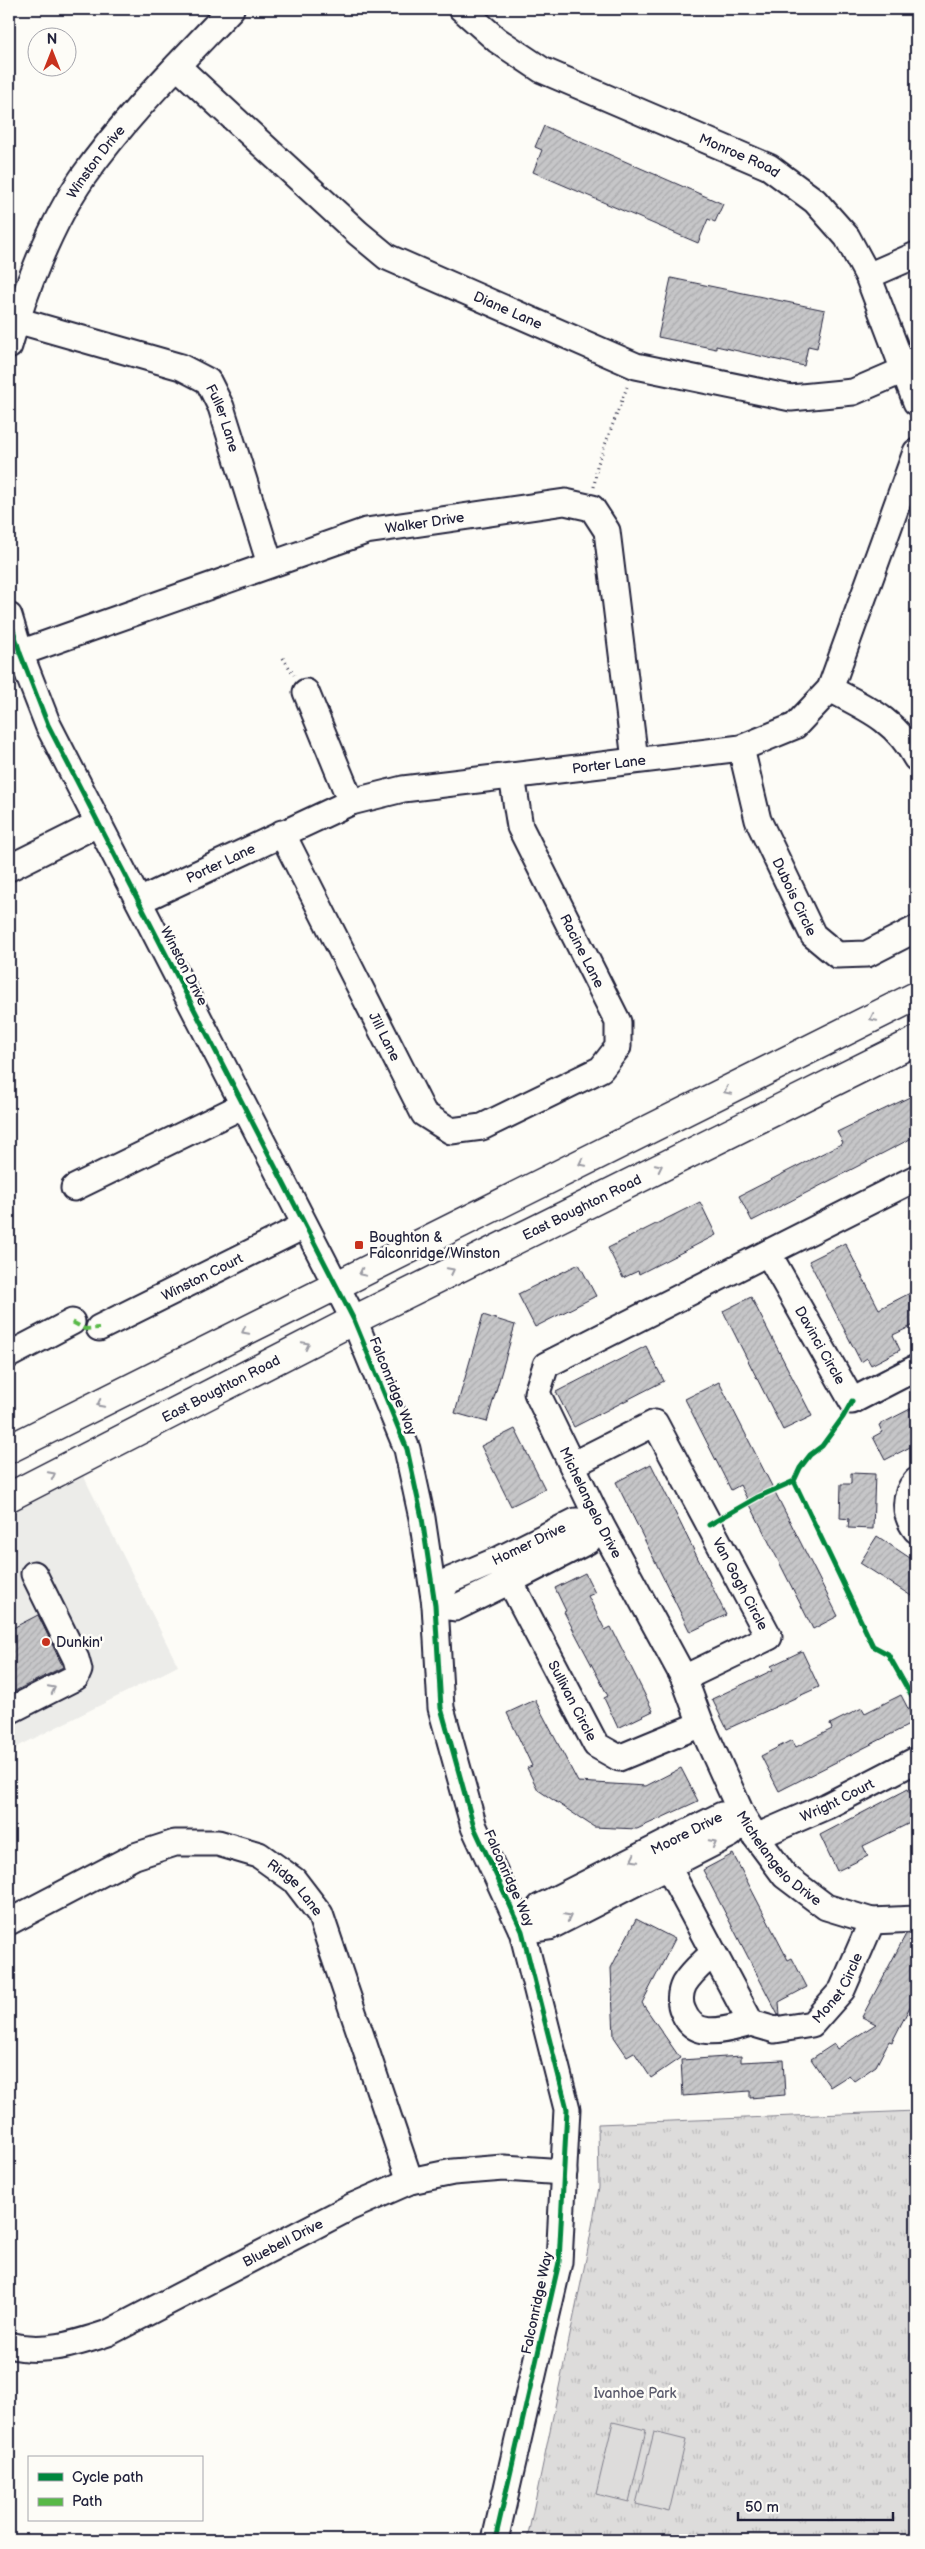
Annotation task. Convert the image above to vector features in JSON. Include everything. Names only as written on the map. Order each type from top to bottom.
[{"type":"main road","points":[[9,1449],[916,996]]},
{"type":"main road","name":"East Boughton Road","points":[[9,1497],[354,1320],[916,1041]]},
{"type":"street","name":"Winston Drive","points":[[9,346],[16,320],[45,246],[82,178],[125,122],[231,9]]},
{"type":"street","name":"Monroe Road","points":[[462,9],[497,40],[542,70],[769,167],[816,201],[846,237],[868,276],[916,402]]},
{"type":"street","name":"Diane Lane","points":[[177,66],[358,233],[387,257],[636,366],[791,398],[853,392],[904,370]]},
{"type":"street","points":[[868,276],[916,255]]},
{"type":"street","name":"Fuller Lane","points":[[16,320],[182,367],[208,381],[221,408],[270,564]]},
{"type":"street","name":"Porter Lane","points":[[139,901],[351,802],[403,789],[742,748],[795,726],[830,689],[916,452]]},
{"type":"street","name":"Walker Drive","points":[[20,653],[366,531],[565,502],[592,508]]},
{"type":"street","points":[[592,508],[607,531],[634,760]]},
{"type":"street","name":"Winston Drive","points":[[9,616],[20,653],[48,725],[242,1106],[354,1320]]},
{"type":"street","points":[[830,689],[885,718],[910,746],[916,758]]},
{"type":"street","points":[[306,692],[351,802]]},
{"type":"street","name":"Dubois Circle","points":[[742,748],[758,820],[813,935],[837,955],[867,954],[916,929]]},
{"type":"street","name":"Racine Lane","points":[[512,776],[520,826],[618,1022],[618,1047],[601,1069],[550,1095]]},
{"type":"street","points":[[9,868],[99,823]]},
{"type":"street","name":"Jill Lane","points":[[282,833],[424,1114],[451,1131],[482,1127],[550,1095]]},
{"type":"street","points":[[74,1188],[242,1106]]},
{"type":"street","name":"Michelangelo Drive","points":[[916,1178],[546,1365],[537,1393],[600,1523],[684,1678],[701,1724],[742,1815],[756,1837],[785,1876],[826,1907],[872,1921],[916,1919]]},
{"type":"street","name":"Winston Court","points":[[100,1328],[304,1226]]},
{"type":"street","name":"Davinci Circle","points":[[768,1253],[852,1401],[916,1368]]},
{"type":"street","name":"Falconridge Way","points":[[354,1320],[407,1449],[422,1518],[435,1605],[440,1708],[474,1827],[522,1931],[568,2109],[559,2262],[495,2540]]},
{"type":"street","points":[[9,1355],[72,1322]]},
{"type":"street","name":"Van Gogh Circle","points":[[572,1465],[655,1423],[769,1637],[684,1678]]},
{"type":"street","points":[[916,1481],[908,1496],[906,1510],[916,1530]]},
{"type":"street","name":"Homer Drive","points":[[576,1521],[600,1523],[588,1541],[510,1581],[455,1608],[435,1605],[448,1581],[500,1560],[576,1521]]},
{"type":"street","points":[[9,1711],[76,1677],[79,1670],[76,1659],[34,1574]]},
{"type":"street","name":"Sullivan Circle","points":[[510,1581],[596,1745],[619,1758],[701,1724]]},
{"type":"street","name":"Wright Court","points":[[756,1837],[826,1806],[916,1760]]},
{"type":"street","name":"Moore Drive","points":[[522,1931],[540,1907],[722,1815],[742,1815]]},
{"type":"street","name":"Moore Drive","points":[[522,1931],[549,1927],[731,1834],[742,1815]]},
{"type":"street","name":"Ridge Lane","points":[[9,1922],[135,1856],[175,1843],[218,1843],[259,1856],[294,1880],[320,1914],[410,2181]]},
{"type":"street","points":[[668,1867],[751,2023],[719,2032],[709,2032],[690,2024],[684,2015],[681,2006],[683,1986],[713,1952]]},
{"type":"street","name":"Monet Circle","points":[[751,2023],[775,2030],[812,2024],[842,1990],[872,1921]]},
{"type":"street","name":"Bluebell Drive","points":[[9,2345],[21,2348],[66,2347],[108,2333],[351,2207],[410,2181],[453,2172],[504,2168],[564,2172]]},
{"type":"path","points":[[592,508],[596,466],[636,366]]},
{"type":"shaded area","points":[[82,1473],[178,1666],[9,1751],[9,1510]]},
{"type":"green space","name":"Ivanhoe Park","points":[[916,2111],[916,2540],[527,2540],[587,2254],[599,2187],[598,2124]]},
{"type":"green space","points":[[613,2422],[646,2430],[629,2502],[596,2494]]},
{"type":"green space","points":[[654,2432],[686,2440],[669,2512],[636,2504]]},
{"type":"building","points":[[544,126],[723,204],[715,222],[708,219],[698,243],[533,172],[542,150],[535,147]]},
{"type":"building","points":[[671,278],[825,310],[817,348],[808,346],[804,366],[716,346],[716,349],[658,337]]},
{"type":"building","points":[[916,1094],[916,1136],[752,1221],[739,1196],[843,1143],[837,1132]]},
{"type":"building","points":[[700,1202],[716,1235],[639,1274],[638,1271],[623,1278],[608,1248]]},
{"type":"building","points":[[845,1243],[879,1309],[916,1290],[916,1324],[893,1335],[900,1350],[871,1365],[867,1358],[861,1362],[809,1261]]},
{"type":"building","points":[[579,1264],[596,1296],[535,1327],[518,1294]]},
{"type":"building","points":[[751,1297],[812,1416],[783,1430],[723,1311]]},
{"type":"building","points":[[483,1315],[515,1325],[487,1422],[455,1413]]},
{"type":"building","points":[[646,1346],[664,1381],[574,1427],[556,1392]]},
{"type":"building","points":[[719,1382],[838,1616],[813,1629],[740,1485],[731,1490],[685,1399]]},
{"type":"building","points":[[916,1406],[916,1444],[885,1460],[873,1437],[882,1432],[879,1425]]},
{"type":"building","points":[[515,1429],[545,1489],[511,1506],[481,1446]]},
{"type":"building","points":[[651,1464],[726,1615],[690,1632],[616,1482]]},
{"type":"building","points":[[851,1473],[875,1474],[873,1529],[848,1528],[849,1519],[840,1518],[841,1484],[851,1484]]},
{"type":"building","points":[[877,1536],[916,1562],[916,1599],[860,1563]]},
{"type":"building","points":[[585,1573],[595,1593],[588,1596],[605,1630],[611,1627],[653,1711],[618,1728],[604,1698],[608,1696],[564,1612],[566,1611],[555,1588]]},
{"type":"building","points":[[38,1615],[63,1667],[9,1694],[9,1630]]},
{"type":"building","points":[[802,1651],[819,1687],[727,1729],[712,1699],[773,1670],[771,1666]]},
{"type":"building","points":[[901,1695],[915,1722],[779,1791],[761,1756],[792,1740],[796,1747],[832,1729],[830,1724],[862,1708],[865,1713]]},
{"type":"building","points":[[535,1700],[578,1782],[646,1786],[681,1768],[698,1801],[637,1829],[594,1827],[538,1790],[527,1768],[532,1766],[507,1713]]},
{"type":"building","points":[[908,1789],[910,1793],[916,1790],[916,1820],[863,1846],[868,1856],[837,1871],[820,1835]]},
{"type":"building","points":[[733,1854],[788,1960],[792,1958],[807,1987],[779,2002],[780,2015],[778,2015],[703,1870]]},
{"type":"building","points":[[636,1919],[675,1939],[642,2003],[680,2058],[651,2078],[634,2052],[627,2056],[614,2037],[611,1968]]},
{"type":"building","points":[[916,1933],[916,1995],[892,2042],[889,2041],[876,2066],[854,2081],[849,2075],[830,2087],[811,2059],[834,2044],[837,2049],[876,2024],[862,2017],[906,1934]]},
{"type":"building","points":[[741,2056],[741,2062],[783,2060],[785,2095],[750,2098],[750,2091],[683,2096],[681,2060]]},
{"type":"marked path","points":[[72,1322],[85,1329],[99,1328]]},
{"type":"cycle path","points":[[9,616],[20,653],[48,725],[354,1320],[407,1449],[422,1518],[435,1605],[441,1708],[474,1827],[522,1931],[567,2109],[559,2262],[495,2540]]},
{"type":"cycle path","points":[[794,1481],[800,1468],[810,1455],[822,1446],[852,1401]]},
{"type":"cycle path","points":[[709,1525],[758,1497],[794,1481],[873,1646],[888,1654],[916,1704]]},
{"type":"place","name":"Boughton & Falconridge/Winston","points":[[359,1245]]},
{"type":"place","name":"Dunkin'","points":[[46,1642]]}]
